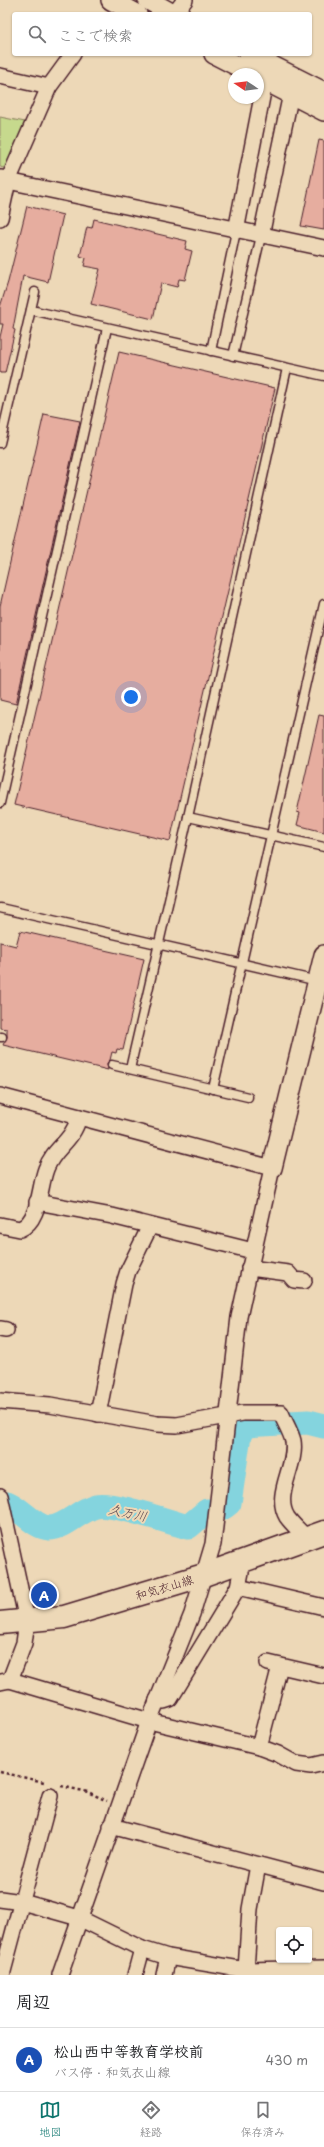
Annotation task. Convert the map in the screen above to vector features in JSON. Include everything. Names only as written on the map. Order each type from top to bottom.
[{"type":"main road","name":"和気衣山線","points":[[0,1623],[64,1617],[204,1575],[315,1535]]},
{"type":"street","points":[[112,0],[133,12]]},
{"type":"street","points":[[148,0],[169,12]]},
{"type":"street","points":[[175,12],[185,0]]},
{"type":"street","points":[[0,218],[4,180],[49,87],[72,56]]},
{"type":"street","points":[[219,56],[247,68]]},
{"type":"street","points":[[250,56],[257,68]]},
{"type":"street","points":[[264,75],[293,86],[324,92]]},
{"type":"street","points":[[0,76],[49,87]]},
{"type":"street","points":[[293,86],[324,111]]},
{"type":"street","points":[[261,236],[293,86]]},
{"type":"street","points":[[236,231],[256,104]]},
{"type":"street","points":[[4,180],[236,231],[324,248]]},
{"type":"street","points":[[60,1975],[148,1721],[192,1614],[213,1544],[239,1316],[272,1168],[324,956]]},
{"type":"street","points":[[0,1096],[272,1168]]},
{"type":"street","points":[[0,1225],[20,1229],[26,1227],[30,1222],[50,1160],[75,1131],[79,1117]]},
{"type":"street","points":[[37,1202],[150,1226],[253,1251]]},
{"type":"street","points":[[98,1414],[124,1284],[150,1226]]},
{"type":"street","points":[[249,1268],[288,1273],[294,1280],[304,1281]]},
{"type":"street","points":[[0,1401],[50,1405],[157,1424],[177,1424],[228,1416],[280,1413],[292,1441],[292,1460],[285,1485],[283,1502],[287,1516],[315,1535]]},
{"type":"street","points":[[0,1496],[27,1621],[24,1643],[5,1681],[148,1721],[259,1747],[278,1754],[296,1764],[311,1766],[324,1763]]},
{"type":"street","points":[[157,1700],[164,1701],[170,1699],[238,1588],[242,1572],[240,1562]]},
{"type":"street","points":[[238,1588],[324,1607]]},
{"type":"street","points":[[259,1747],[274,1665],[324,1676]]},
{"type":"street","points":[[2,1975],[50,1796]]},
{"type":"street","points":[[111,1826],[324,1882]]},
{"type":"street","points":[[246,1970],[250,1909],[258,1865]]},
{"type":"street","points":[[0,1899],[22,1902],[80,1918],[142,1949],[219,1971],[324,1968]]},
{"type":"street","points":[[135,1975],[142,1949]]},
{"type":"street","points":[[164,1975],[168,1957]]},
{"type":"lane","points":[[210,351],[236,231]]},
{"type":"lane","points":[[233,356],[261,236]]},
{"type":"lane","points":[[0,443],[35,292]]},
{"type":"lane","points":[[31,310],[324,376]]},
{"type":"lane","points":[[0,803],[3,776],[107,328]]},
{"type":"lane","points":[[130,1069],[188,817],[287,368]]},
{"type":"lane","points":[[214,1089],[270,836],[324,604]]},
{"type":"lane","points":[[188,817],[324,847]]},
{"type":"lane","points":[[0,908],[318,981]]},
{"type":"lane","points":[[112,1065],[248,1097]]},
{"type":"green space","points":[[0,117],[25,122],[8,169],[0,167]]},
{"type":"building","points":[[319,140],[324,141],[324,230],[301,226]]},
{"type":"building","points":[[27,206],[63,215],[48,282],[23,276],[13,329],[15,330],[5,373],[0,373],[0,337],[3,324],[0,324],[0,307],[8,282]]},
{"type":"building","points":[[94,219],[187,241],[185,249],[192,251],[185,280],[179,279],[177,287],[161,283],[153,319],[91,304],[100,269],[84,266],[86,258],[80,256],[87,227],[92,228]]},
{"type":"building","points":[[119,352],[275,388],[170,841],[14,805]]},
{"type":"building","points":[[44,414],[80,421],[16,704],[0,700],[0,606]]},
{"type":"building","points":[[319,715],[324,716],[324,832],[297,825],[300,813],[297,812]]},
{"type":"building","points":[[20,931],[144,959],[123,1050],[117,1049],[116,1053],[112,1052],[110,1060],[107,1063],[108,1070],[3,1045],[7,1037],[7,1029],[0,1028],[0,942],[16,946]]},
{"type":"waterway","name":"久万川","points":[[289,1423],[308,1422],[324,1426]]},
{"type":"waterway","name":"久万川","points":[[224,1507],[229,1503],[239,1435],[245,1425],[281,1423]]},
{"type":"waterway","name":"久万川","points":[[7,1503],[12,1505],[32,1521],[43,1527],[49,1528],[61,1525],[84,1511],[96,1506],[115,1507],[188,1527],[207,1511]]},
{"type":"place","name":"松山西中等教育学校前","points":[[44,1595]]}]
